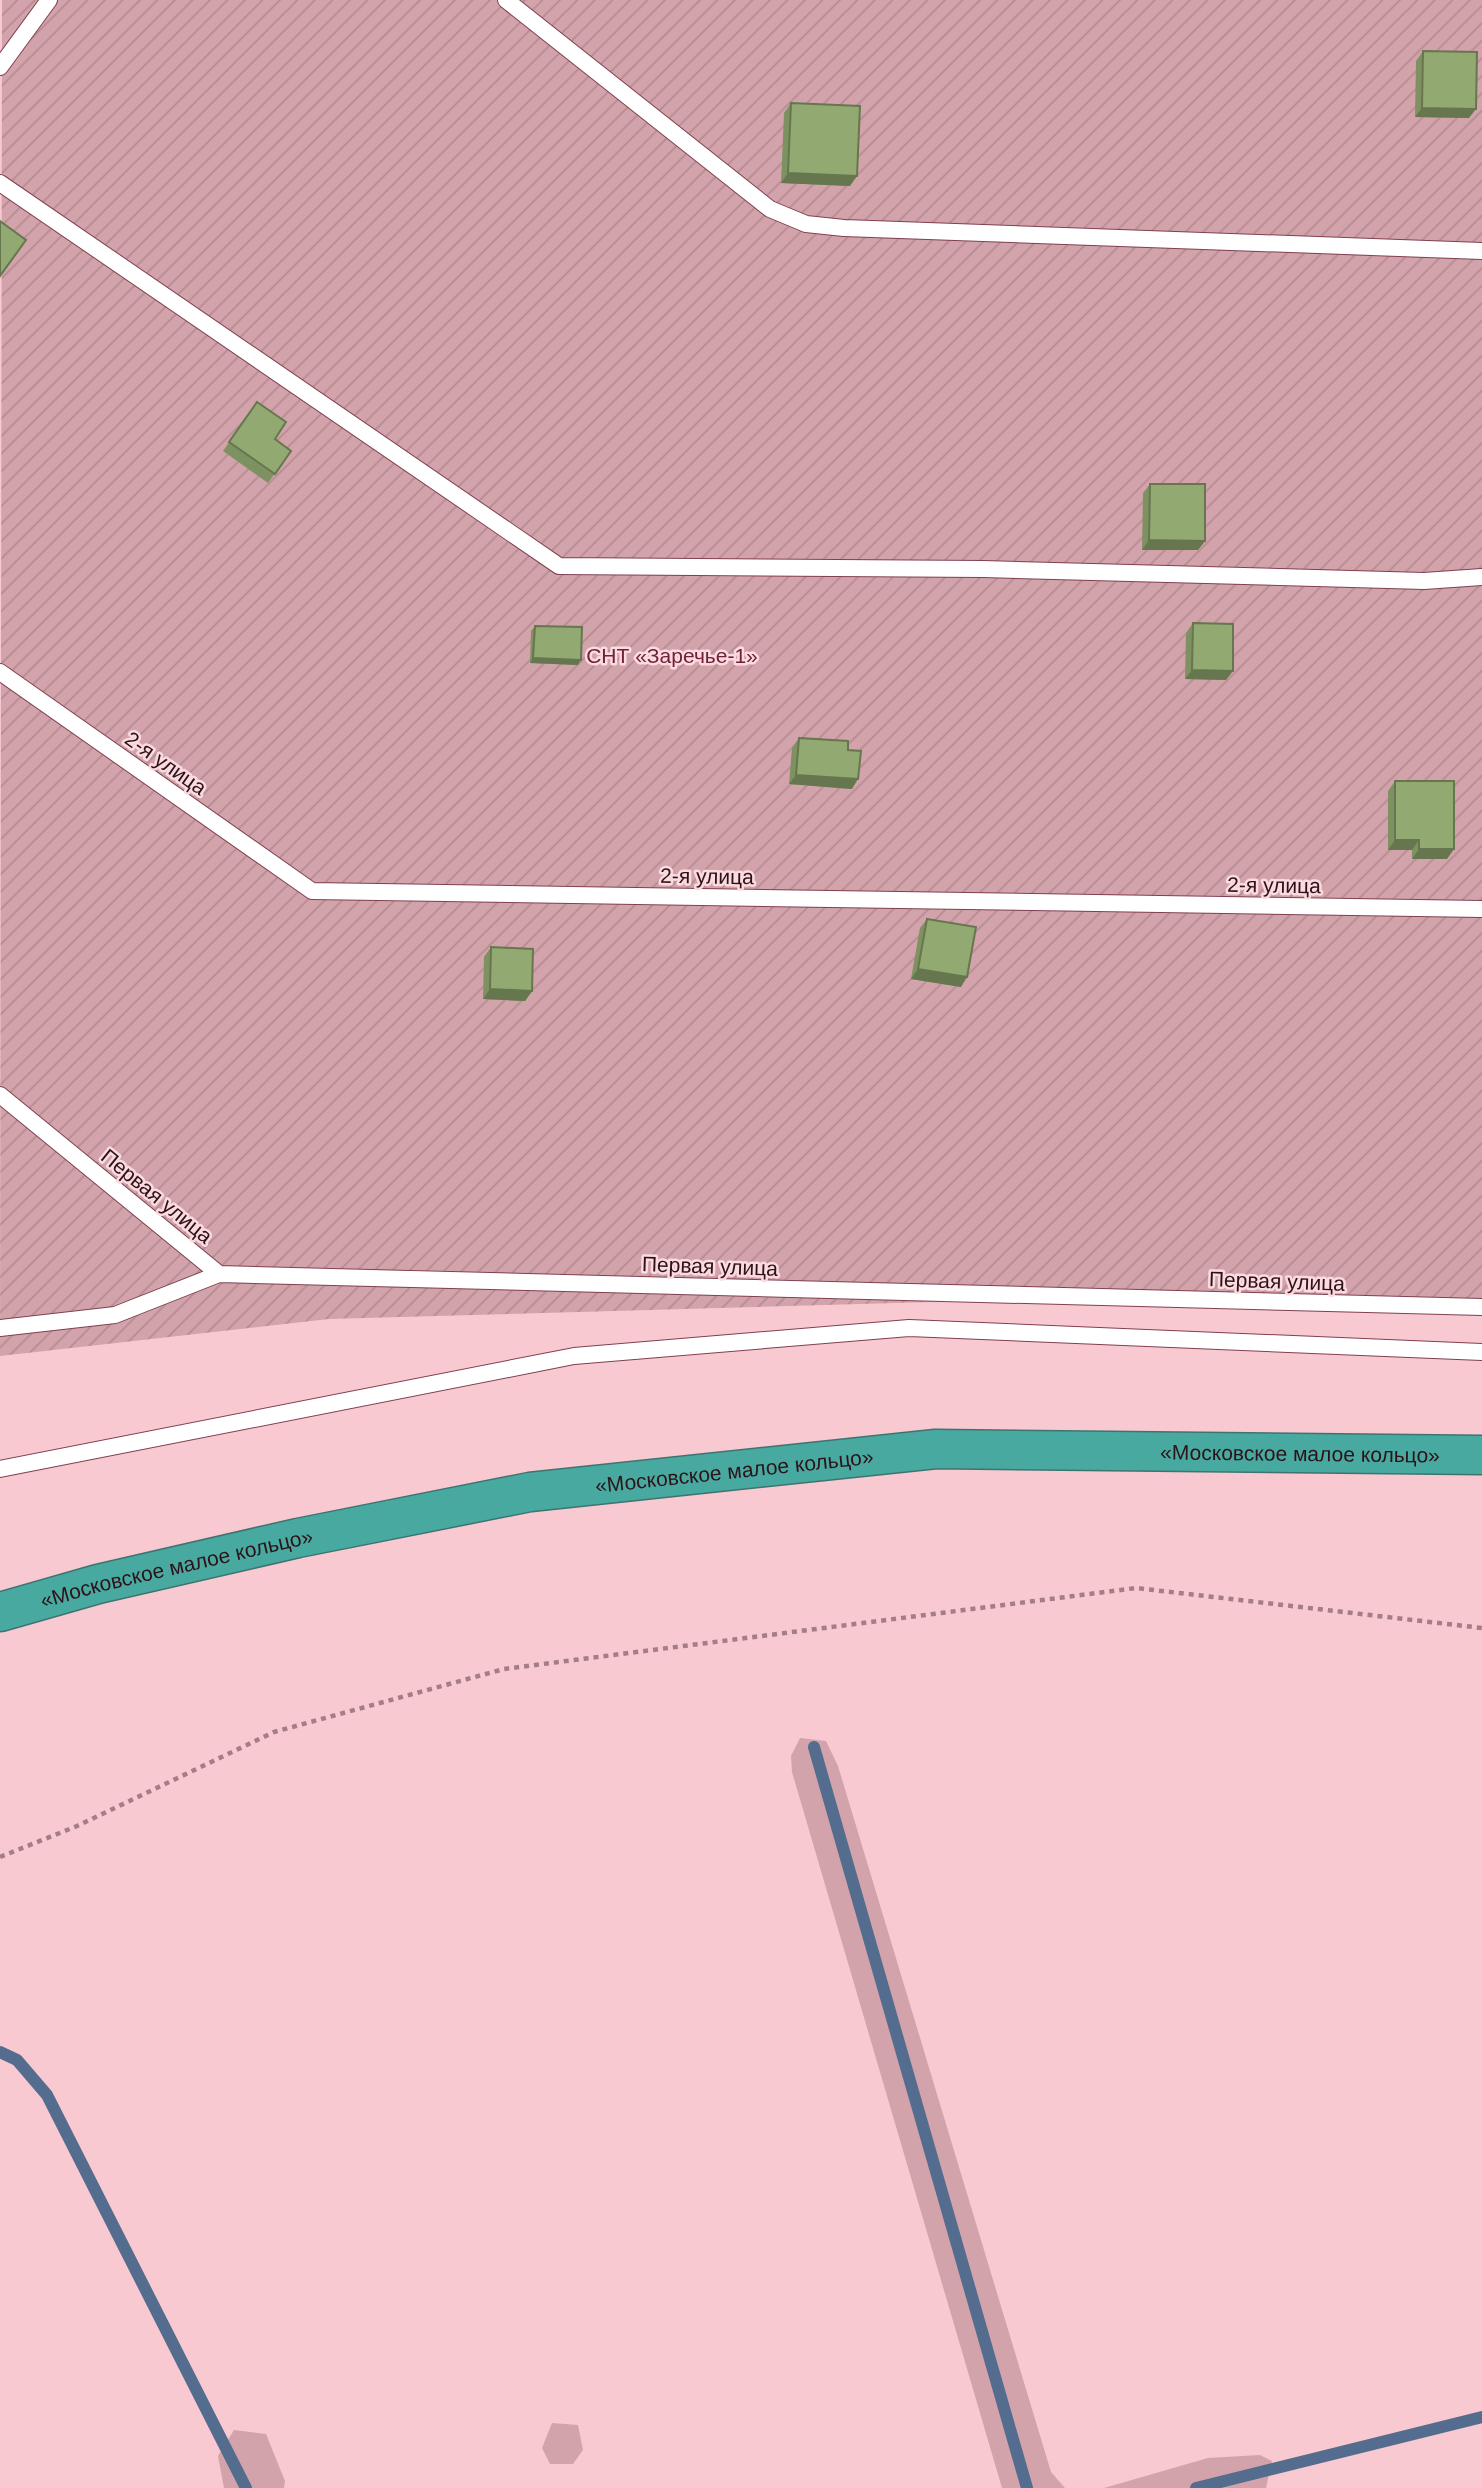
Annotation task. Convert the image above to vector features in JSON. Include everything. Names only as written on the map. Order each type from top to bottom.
[{"type":"highway","name":"«Московское малое кольцо»","points":[[0,1612],[98,1584],[298,1538],[530,1492],[570,1487],[936,1449],[1482,1455]]},
{"type":"lane","points":[[0,67],[49,0]]},
{"type":"lane","points":[[506,0],[770,209],[806,224],[844,228],[1482,251]]},
{"type":"lane","points":[[0,183],[559,566],[983,569],[1423,581],[1482,577]]},
{"type":"lane","name":"2-я улица","points":[[0,672],[312,891],[1482,909]]},
{"type":"lane","name":"Первая улица","points":[[0,1095],[219,1274],[1482,1307]]},
{"type":"lane","points":[[0,1328],[115,1315],[219,1274]]},
{"type":"lane","points":[[0,1469],[574,1356],[896,1329],[1482,1352]]},
{"type":"path","points":[[0,1857],[77,1826],[274,1732],[504,1669],[1136,1588],[1482,1628]]},
{"type":"green space","name":"СНТ «Заречье-1»","points":[[2,0],[1482,0],[1482,1310],[1002,1300],[329,1319],[0,1356]]},
{"type":"green space","points":[[800,1738],[826,1741],[838,1766],[1051,2472],[1065,2488],[1002,2488],[792,1772],[791,1756]]},
{"type":"green space","points":[[552,2423],[578,2425],[583,2450],[573,2464],[550,2464],[542,2448]]},
{"type":"green space","points":[[234,2430],[266,2434],[285,2481],[284,2488],[224,2488],[218,2456]]},
{"type":"green space","points":[[1260,2455],[1272,2461],[1266,2488],[1104,2488],[1208,2458]]},
{"type":"building","points":[[1423,51],[1477,52],[1476,109],[1422,108]]},
{"type":"building","points":[[791,103],[860,106],[857,176],[788,173]]},
{"type":"building","points":[[0,221],[26,240],[0,276]]},
{"type":"building","points":[[257,402],[286,422],[275,439],[291,451],[275,474],[229,442]]},
{"type":"building","points":[[1150,484],[1205,484],[1205,541],[1149,540]]},
{"type":"building","points":[[1193,623],[1233,624],[1233,671],[1192,670]]},
{"type":"building","points":[[535,626],[582,627],[581,660],[533,658]]},
{"type":"building","points":[[799,738],[848,741],[848,750],[861,751],[858,779],[796,775]]},
{"type":"building","points":[[1395,781],[1454,781],[1454,849],[1419,849],[1419,840],[1395,840]]},
{"type":"building","points":[[927,919],[976,927],[967,977],[918,969]]},
{"type":"building","points":[[491,947],[533,949],[532,991],[490,989]]},
{"type":"waterway","points":[[814,1747],[1027,2488]]},
{"type":"waterway","points":[[0,2052],[17,2060],[47,2095],[246,2488]]},
{"type":"waterway","points":[[1196,2488],[1482,2417]]}]
